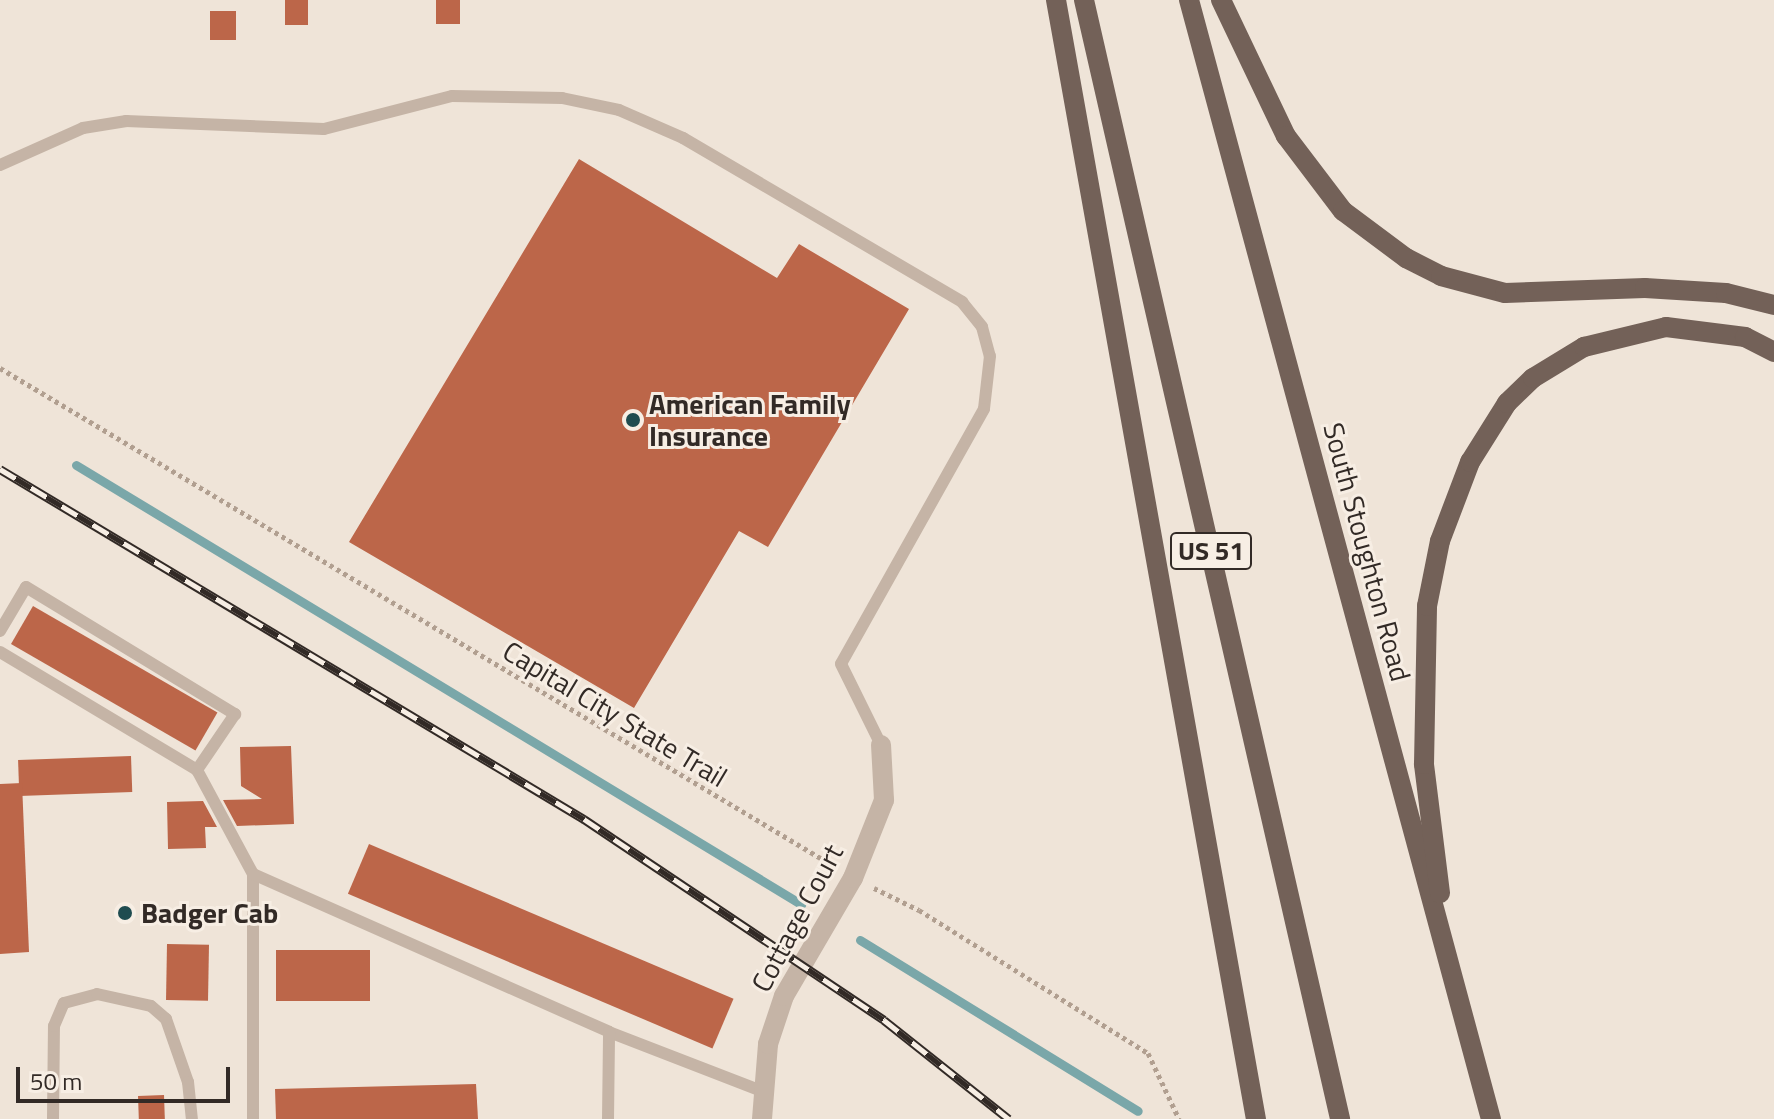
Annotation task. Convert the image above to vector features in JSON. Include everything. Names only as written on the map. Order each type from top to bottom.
[{"type":"main road","points":[[1056,0],[1256,1119]]},
{"type":"main road","name":"US 51","points":[[1084,0],[1338,1111]]},
{"type":"main road","name":"South Stoughton Road","points":[[1189,0],[1491,1119]]},
{"type":"main road","points":[[1221,0],[1286,136],[1343,211],[1406,258],[1450,279],[1505,293],[1645,288],[1726,293],[1774,305]]},
{"type":"main road","points":[[1450,969],[1424,764],[1423,670],[1427,606],[1440,541],[1470,462],[1507,403],[1533,378],[1584,347],[1666,327],[1745,337],[1774,352]]},
{"type":"street","name":"Cottage Court","points":[[762,1119],[768,1044],[784,996],[853,878],[884,800],[881,745]]},
{"type":"lane","points":[[0,165],[83,128],[126,121],[324,129],[452,96],[562,98],[619,110],[683,138],[962,302],[982,327],[990,356],[984,409],[841,664],[881,745]]},
{"type":"lane","points":[[0,631],[26,587],[235,714],[197,770]]},
{"type":"lane","points":[[0,652],[197,770],[253,874],[253,1119]]},
{"type":"lane","points":[[253,874],[609,1032],[762,1091]]},
{"type":"lane","points":[[53,1119],[54,1026],[64,1003],[97,994],[151,1006],[166,1019],[188,1082],[192,1119]]},
{"type":"lane","points":[[608,1119],[609,1032]]},
{"type":"path","name":"Capital City State Trail","points":[[0,368],[853,878],[919,910],[1148,1053],[1179,1119]]},
{"type":"building","points":[[285,0],[308,0],[308,25],[285,25]]},
{"type":"building","points":[[436,0],[460,0],[460,24],[436,24]]},
{"type":"building","points":[[210,11],[236,11],[236,40],[210,40]]},
{"type":"building","name":"American Family Insurance","points":[[579,159],[777,278],[799,244],[909,309],[768,547],[739,531],[634,708],[349,542]]},
{"type":"building","points":[[33,606],[217,712],[195,751],[11,644]]},
{"type":"building","points":[[291,746],[294,824],[237,826],[223,800],[262,799],[241,786],[240,747]]},
{"type":"building","points":[[131,756],[132,792],[19,796],[18,760]]},
{"type":"building","points":[[22,783],[29,952],[0,954],[0,784]]},
{"type":"building","points":[[203,801],[217,827],[205,827],[206,848],[168,849],[167,802]]},
{"type":"building","points":[[369,844],[734,999],[712,1048],[348,894]]},
{"type":"building","points":[[167,944],[209,945],[208,1001],[166,1000]]},
{"type":"building","points":[[276,950],[370,950],[370,1001],[276,1001]]},
{"type":"building","points":[[476,1084],[478,1119],[276,1119],[275,1089]]},
{"type":"building","points":[[164,1095],[165,1119],[139,1119],[138,1096]]},
{"type":"waterway","points":[[76,465],[801,904]]},
{"type":"waterway","points":[[860,940],[1138,1111]]},
{"type":"railway","points":[[0,469],[584,819],[884,1020],[1009,1119]]},
{"type":"place","name":"American Family Insurance","points":[[633,420]]},
{"type":"place","name":"Badger Cab","points":[[125,913]]}]
